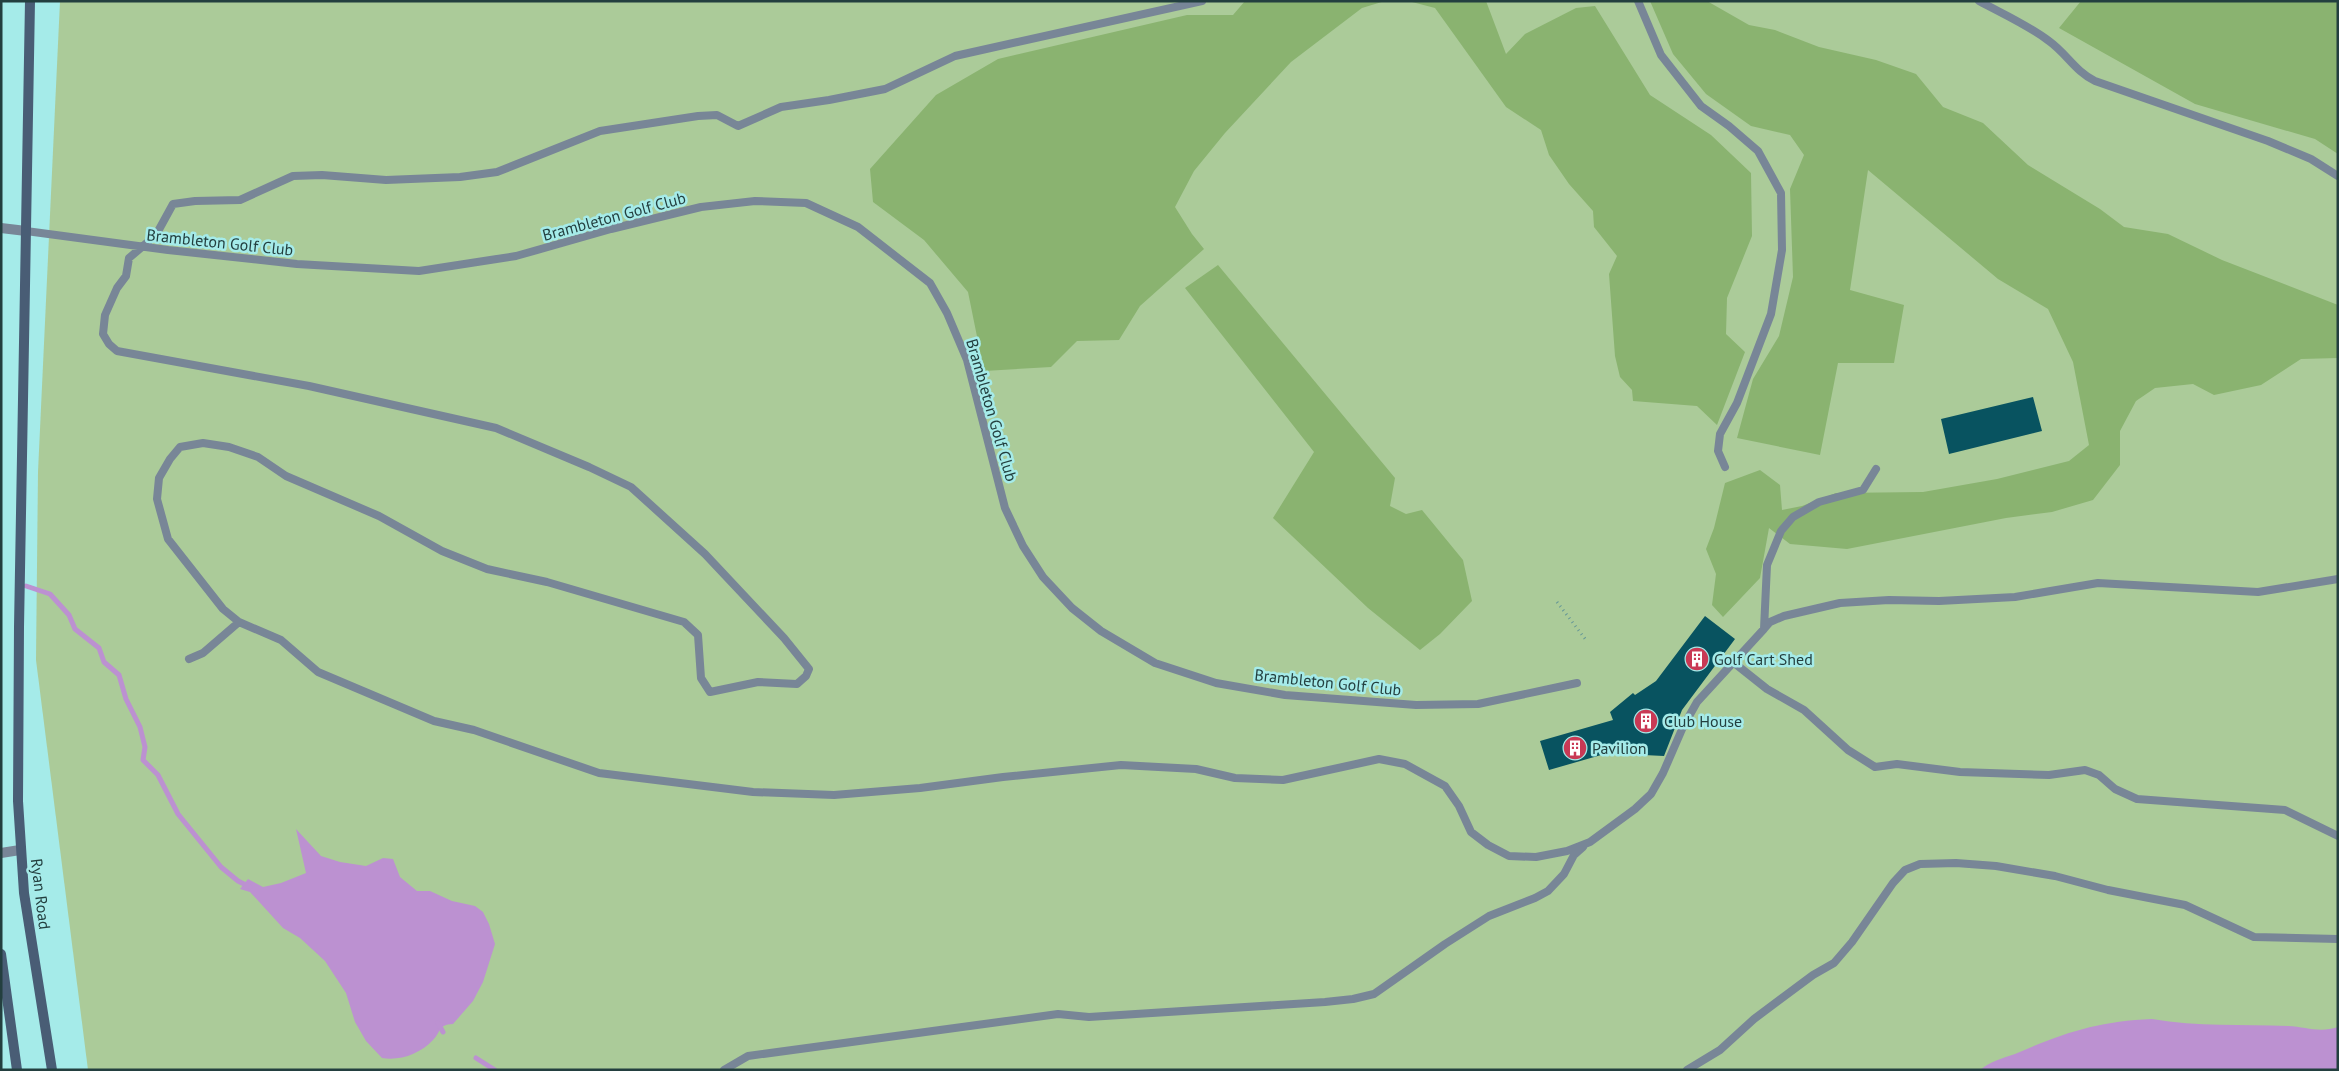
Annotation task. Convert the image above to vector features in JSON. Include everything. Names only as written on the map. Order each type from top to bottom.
[{"type":"main road","name":"Ryan Road","points":[[30,1],[18,757],[20,850],[24,893],[52,1070]]},
{"type":"main road","points":[[1,954],[17,1070]]},
{"type":"street","points":[[1,228],[26,231]]},
{"type":"street","points":[[1,853],[20,850]]},
{"type":"lane","points":[[1202,1],[955,56],[885,88],[829,100],[781,107],[738,126],[717,115],[698,116],[600,131],[497,172],[460,177],[386,180],[322,175],[293,176],[240,200],[195,201],[174,204],[156,235],[129,258],[126,276],[117,288],[105,315],[104,334],[109,344],[117,351],[309,386],[496,428],[589,467],[631,487],[705,554],[784,638],[809,669],[806,676],[797,684],[758,682],[710,692],[701,678],[698,635],[684,622],[547,582],[488,570],[442,551],[379,516],[286,476],[258,457],[229,447],[203,443],[180,447],[170,459],[159,478],[157,499],[168,539],[223,609],[240,622],[281,640],[318,672],[434,720],[474,730],[599,772],[753,792],[834,795],[920,788],[1121,765],[1196,769],[1236,778],[1283,780],[1379,759],[1405,764],[1445,786],[1459,806],[1471,832],[1488,845],[1510,856],[1536,857],[1567,851],[1590,842]]},
{"type":"lane","points":[[1638,1],[1661,55],[1701,106],[1730,126],[1758,151],[1781,193],[1782,250],[1771,314],[1737,403],[1720,434],[1718,451],[1725,467]]},
{"type":"lane","points":[[1979,1],[2050,42],[2071,60],[2081,74],[2095,81],[2268,141],[2311,159],[2338,176]]},
{"type":"lane","name":"Brambleton Golf Club","points":[[26,231],[142,247],[297,264],[419,271],[516,256],[610,229],[701,207],[754,201],[806,203],[858,227],[930,283],[947,313],[967,360],[1005,508],[1023,546],[1043,577],[1072,608],[1101,631],[1155,663],[1216,682],[1285,695],[1416,705],[1478,704],[1577,683]]},
{"type":"lane","points":[[1764,629],[1767,565],[1781,531],[1793,517],[1819,502],[1863,490],[1876,469]]},
{"type":"lane","points":[[724,1070],[748,1056],[1012,1019],[1058,1014],[1089,1017],[1325,1002],[1374,994],[1445,944],[1489,916],[1548,891],[1564,874],[1574,855],[1635,809],[1651,794],[1663,773],[1682,727],[1697,702],[1770,622],[1784,616],[1840,603],[2015,597],[2098,583],[2258,592],[2338,579]]},
{"type":"lane","points":[[189,659],[203,653],[240,622]]},
{"type":"lane","points":[[1733,662],[1767,689],[1804,710],[1848,750],[1875,767],[1897,764],[1960,772],[2049,776],[2085,770],[2099,775],[2115,789],[2137,799],[2285,810],[2338,836]]},
{"type":"lane","points":[[1687,1070],[1720,1050],[1754,1018],[1813,975],[1834,963],[1852,942],[1893,883],[1905,870],[1920,864],[1956,863],[1996,866],[2055,876],[2108,890],[2184,905],[2254,937],[2338,939]]},
{"type":"path","points":[[1557,602],[1586,640]]},
{"type":"green space","points":[[60,1],[2281,1],[2338,31],[2338,1070],[88,1070],[36,660],[38,472]]},
{"type":"green space","points":[[1245,1],[1385,1],[1362,8],[1291,62],[1225,133],[1194,171],[1175,207],[1204,249],[1140,306],[1119,340],[1077,341],[1051,367],[984,371],[968,292],[924,240],[873,202],[870,169],[936,95],[998,59],[1187,15],[1233,15]]},
{"type":"green space","points":[[1391,1],[1486,1],[1506,54],[1525,34],[1576,8],[1595,6],[1650,95],[1711,135],[1751,173],[1752,236],[1727,298],[1726,334],[1745,352],[1717,425],[1697,406],[1633,401],[1632,390],[1620,377],[1615,356],[1609,274],[1617,256],[1594,227],[1593,211],[1569,184],[1549,155],[1541,130],[1506,107],[1435,8],[1412,2]]},
{"type":"green space","points":[[1650,1],[1707,1],[1749,25],[1775,30],[1819,47],[1876,60],[1916,74],[1943,107],[1983,123],[2028,165],[2100,209],[2124,227],[2168,234],[2222,260],[2338,305],[2338,358],[2301,359],[2261,385],[2214,395],[2193,384],[2155,388],[2136,401],[2120,431],[2120,465],[2093,500],[2052,512],[2006,518],[1847,549],[1790,544],[1769,528],[1760,578],[1723,617],[1712,605],[1716,574],[1706,549],[1714,528],[1725,483],[1760,470],[1780,485],[1782,510],[1802,506],[1836,493],[1923,492],[1997,479],[2069,461],[2089,445],[2073,362],[2048,309],[1998,279],[1868,170],[1850,290],[1904,305],[1894,363],[1838,363],[1820,455],[1737,438],[1753,379],[1779,336],[1793,277],[1790,189],[1804,155],[1790,135],[1751,126],[1706,94],[1673,54]]},
{"type":"green space","points":[[2081,1],[2338,1],[2338,154],[2315,139],[2195,104],[2059,28]]},
{"type":"green space","points":[[1218,265],[1395,478],[1390,506],[1406,514],[1422,510],[1463,560],[1472,601],[1440,634],[1420,650],[1368,608],[1273,518],[1314,452],[1185,288]]},
{"type":"shaded area","points":[[296,829],[321,856],[340,862],[366,866],[383,858],[393,859],[400,877],[417,891],[430,891],[452,901],[475,906],[483,912],[495,944],[483,982],[473,1001],[453,1024],[442,1027],[428,1045],[416,1053],[403,1057],[382,1058],[366,1041],[355,1022],[346,993],[325,961],[300,938],[283,928],[250,892],[240,889],[248,879],[263,887],[281,883],[306,873]]},
{"type":"shaded area","points":[[2152,1019],[2220,1025],[2288,1026],[2319,1030],[2338,1027],[2338,1070],[1980,1070],[1996,1060],[2065,1034],[2115,1022]]},
{"type":"building","points":[[2033,397],[2042,431],[1949,454],[1941,419]]},
{"type":"building","points":[[1705,616],[1735,639],[1682,710],[1664,756],[1623,754],[1622,749],[1549,770],[1540,741],[1613,720],[1610,712],[1633,693],[1635,695],[1656,681]]},
{"type":"waterway","points":[[26,586],[50,594],[69,615],[75,629],[99,648],[104,662],[119,675],[126,699],[140,727],[145,747],[143,760],[158,775],[178,814],[221,867],[238,881],[250,887]]},
{"type":"waterway","points":[[438,1023],[443,1032]]},
{"type":"waterway","points":[[476,1058],[495,1070]]},
{"type":"place","name":"Golf Cart Shed","points":[[1697,659]]},
{"type":"place","name":"Club House","points":[[1646,721]]},
{"type":"place","name":"Pavilion","points":[[1575,748]]}]
